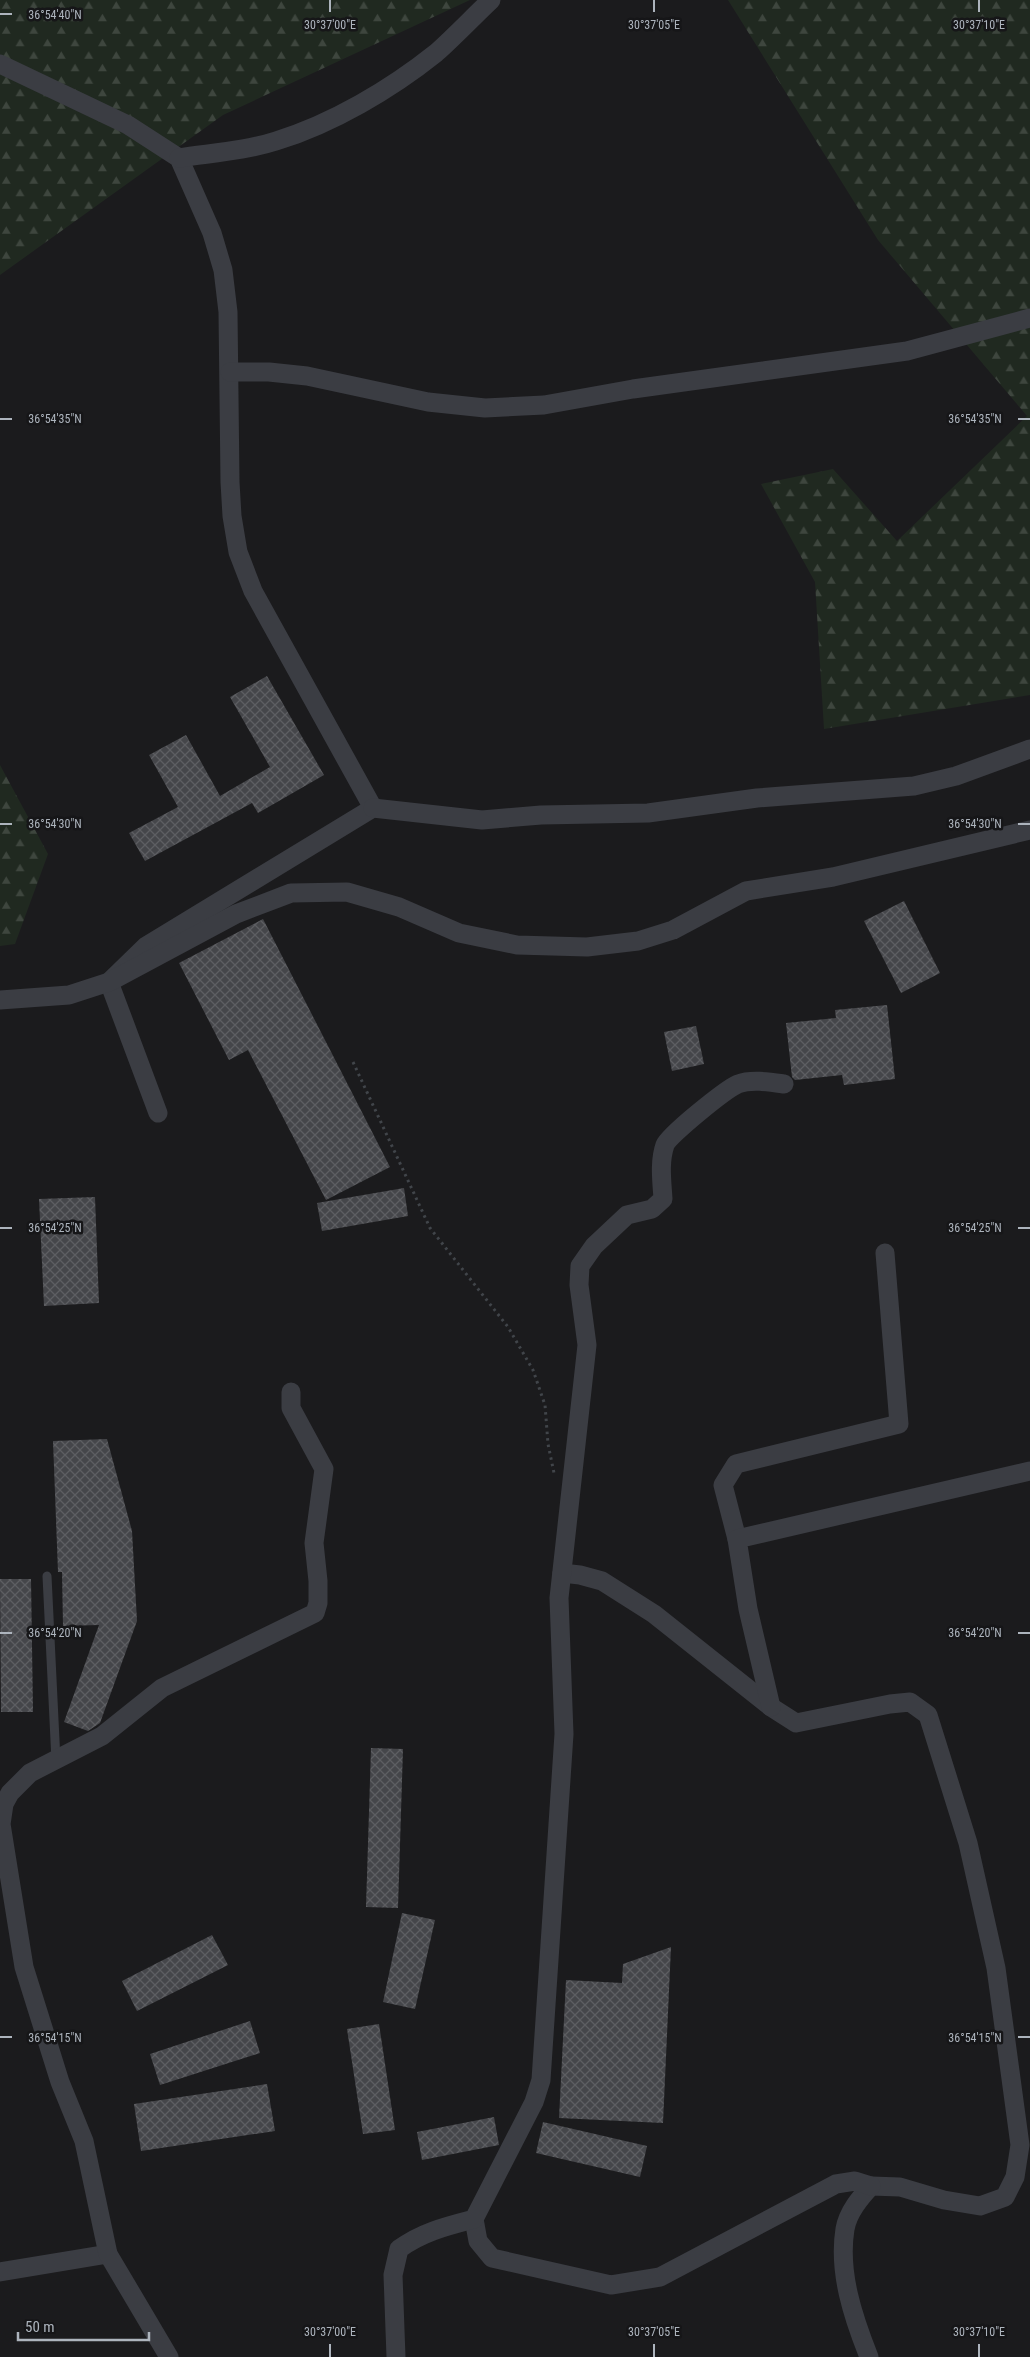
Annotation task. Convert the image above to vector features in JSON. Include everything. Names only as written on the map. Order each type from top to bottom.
[{"type":"street","points":[[179,158],[275,142],[311,129],[341,114],[403,76],[436,53],[491,0]]},
{"type":"street","points":[[0,64],[128,125],[179,158],[212,233],[223,270],[228,312],[230,372],[230,482],[232,516],[238,552],[253,591],[373,808]]},
{"type":"street","points":[[230,372],[269,372],[307,376],[428,402],[485,408],[544,405],[633,389],[907,351],[1030,318]]},
{"type":"street","points":[[110,982],[146,946],[373,808],[482,820],[541,815],[648,812],[757,798],[914,786],[956,776],[1030,749]]},
{"type":"street","points":[[0,1000],[69,995],[110,982],[236,914],[291,893],[347,892],[399,907],[459,933],[517,945],[587,947],[638,941],[673,930],[746,891],[833,877],[1030,830]]},
{"type":"street","points":[[110,982],[158,1113]]},
{"type":"street","points":[[562,1573],[580,1575],[602,1581],[654,1614],[771,1707],[796,1723],[910,1702],[928,1715],[968,1843],[996,1968],[1025,2138],[1015,2177],[1005,2197],[980,2206],[944,2200],[900,2187],[871,2186],[855,2181],[836,2184],[660,2277],[611,2285],[492,2258],[478,2241],[474,2219],[534,2102],[541,2080],[564,1734],[559,1598],[587,1345],[579,1285],[580,1266],[594,1246],[627,1215],[652,1209],[663,1199],[661,1171],[665,1144],[714,1099],[738,1084],[765,1082],[784,1084]]},
{"type":"street","points":[[771,1707],[748,1609],[737,1539],[723,1485],[736,1464],[899,1424],[885,1253]]},
{"type":"street","points":[[169,2357],[108,2254],[84,2141],[60,2082],[24,1968],[1,1824],[2,1804],[10,1793],[30,1774],[102,1736],[162,1688],[315,1613],[318,1603],[318,1581],[314,1543],[324,1469],[292,1408],[292,1392]]},
{"type":"street","points":[[737,1539],[1030,1472]]},
{"type":"street","points":[[869,2357],[853,2316],[844,2264],[845,2228],[856,2204],[871,2186]]},
{"type":"street","points":[[396,2357],[393,2275],[399,2249],[414,2238],[439,2228],[474,2219]]},
{"type":"street","points":[[0,2272],[108,2254]]},
{"type":"lane","points":[[47,1576],[56,1761]]},
{"type":"path","points":[[352,1062],[430,1228],[508,1327],[533,1370],[545,1405],[548,1444],[555,1479]]},
{"type":"green space","points":[[0,0],[470,0],[223,115],[0,275]]},
{"type":"green space","points":[[728,0],[1030,0],[1030,695],[824,729],[815,582],[761,484],[833,469],[897,541],[1027,416],[878,240]]},
{"type":"green space","points":[[0,765],[48,854],[15,944],[0,946]]},
{"type":"building","points":[[267,676],[324,775],[258,813],[252,803],[145,861],[129,833],[178,807],[149,755],[186,735],[220,796],[270,767],[230,697]]},
{"type":"building","points":[[904,901],[940,973],[901,993],[864,921]]},
{"type":"building","points":[[263,919],[390,1167],[326,1200],[248,1050],[229,1060],[179,963]]},
{"type":"building","points":[[887,1005],[895,1079],[844,1085],[842,1075],[795,1080],[792,1077],[786,1023],[836,1018],[835,1010]]},
{"type":"building","points":[[696,1026],[704,1064],[672,1071],[664,1032]]},
{"type":"building","points":[[404,1188],[408,1216],[322,1231],[317,1203]]},
{"type":"building","points":[[95,1197],[99,1303],[44,1306],[39,1199]]},
{"type":"building","points":[[107,1439],[132,1531],[137,1621],[100,1723],[88,1731],[64,1722],[99,1625],[63,1626],[62,1572],[58,1572],[53,1441]]},
{"type":"building","points":[[0,1579],[31,1579],[33,1712],[1,1712]]},
{"type":"building","points":[[371,1748],[403,1749],[398,1908],[366,1907]]},
{"type":"building","points":[[402,1913],[435,1920],[415,2009],[383,2002]]},
{"type":"building","points":[[212,1935],[228,1965],[137,2011],[122,1981]]},
{"type":"building","points":[[671,1947],[663,2123],[559,2118],[566,1980],[622,1983],[623,1964]]},
{"type":"building","points":[[250,2021],[260,2053],[160,2085],[150,2054]]},
{"type":"building","points":[[379,2024],[395,2130],[363,2134],[347,2029]]},
{"type":"building","points":[[267,2084],[275,2131],[141,2151],[134,2104]]},
{"type":"building","points":[[494,2117],[499,2145],[422,2160],[417,2132]]},
{"type":"building","points":[[543,2122],[647,2146],[640,2177],[536,2153]]}]
